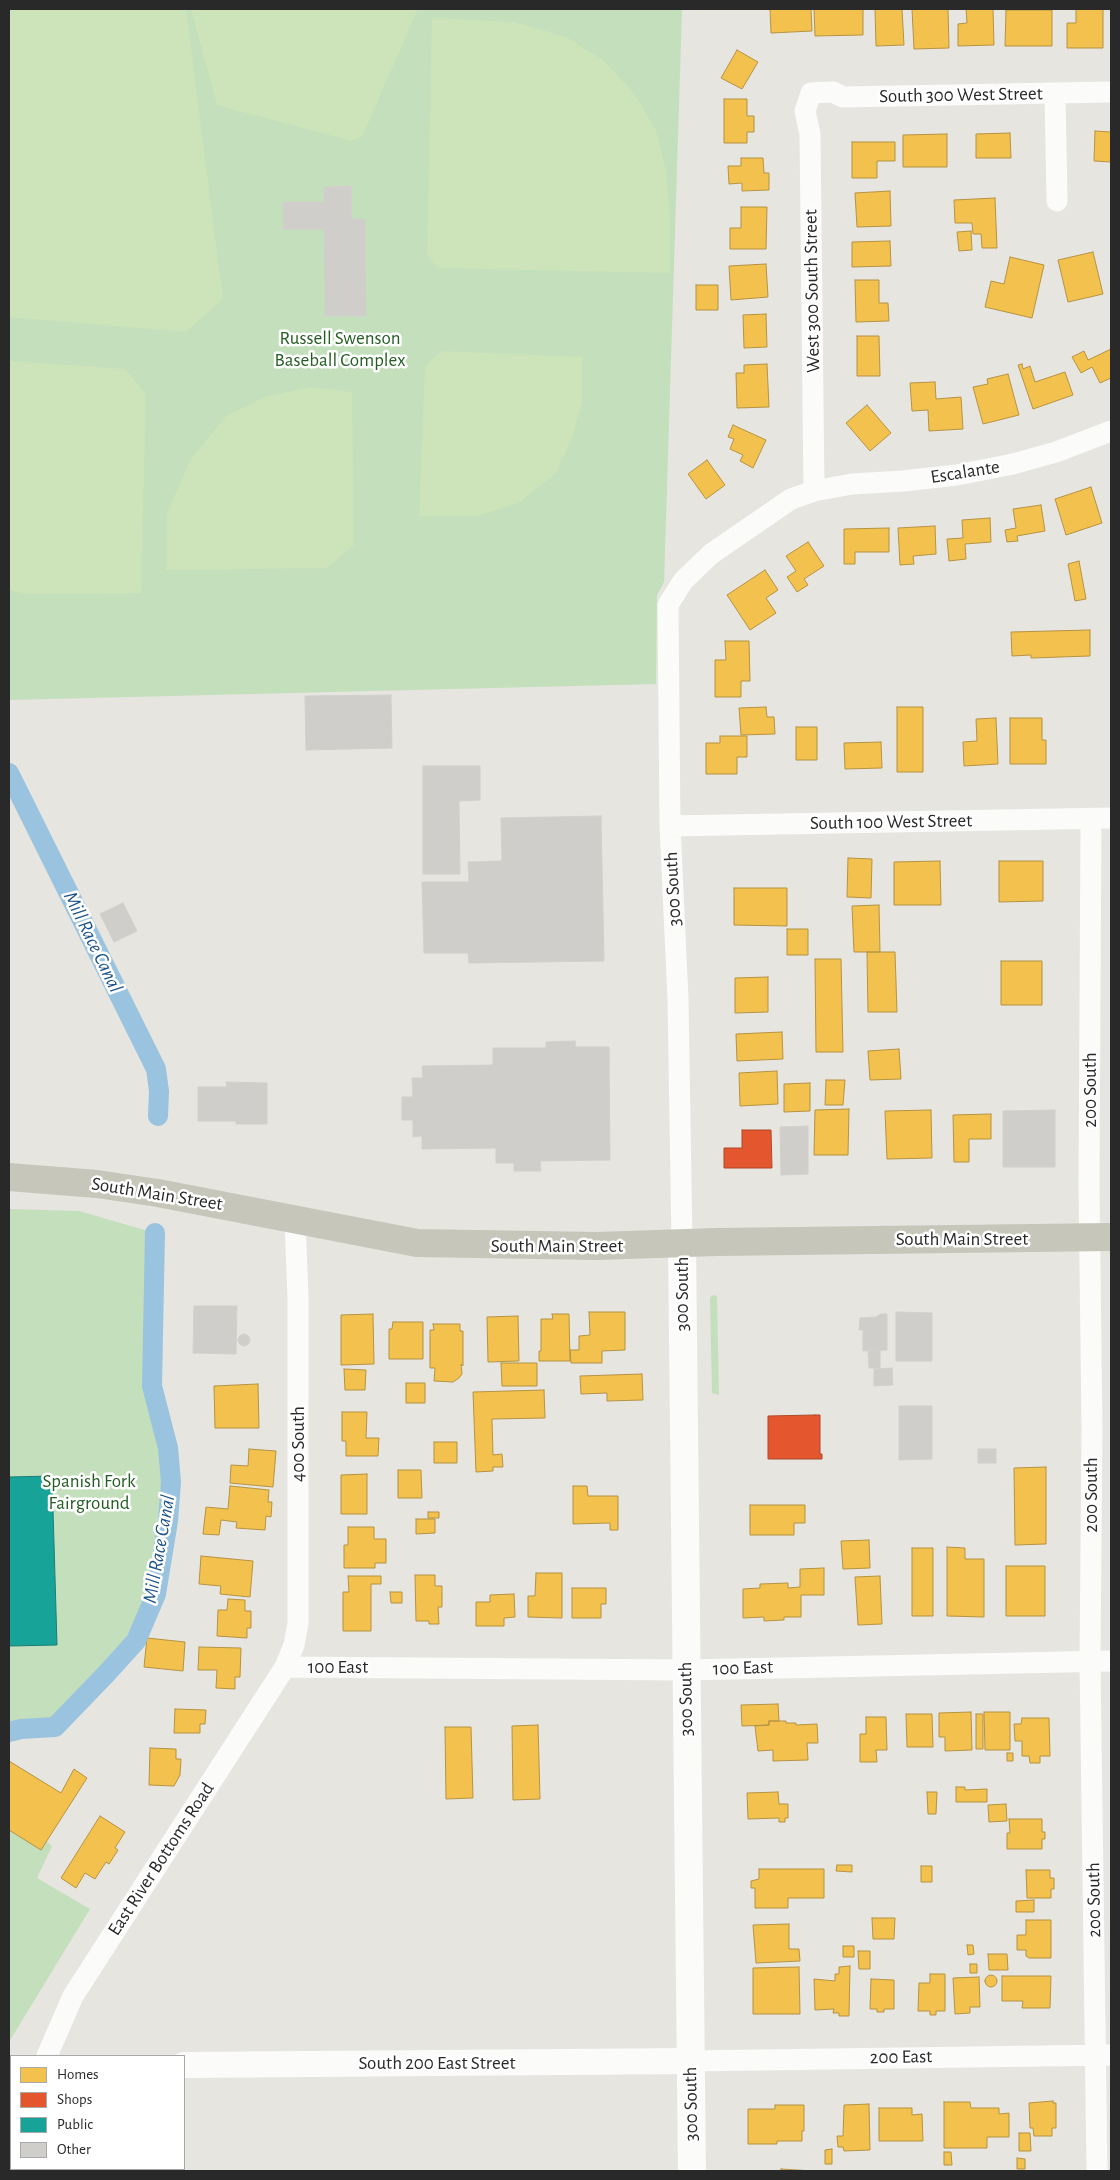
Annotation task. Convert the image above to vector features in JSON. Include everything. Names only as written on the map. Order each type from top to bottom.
[{"type":"main road","name":"South Main Street","points":[[9,1177],[97,1184],[158,1193],[244,1208],[295,1220],[418,1243],[521,1246],[1100,1237]]},
{"type":"main road","name":"300 South","points":[[682,1244],[685,1670],[692,2171]]},
{"type":"street","name":"South 300 West Street","points":[[811,93],[833,92],[843,97],[1111,92]]},
{"type":"street","name":"West 300 South Street","points":[[811,93],[805,111],[810,134],[814,491]]},
{"type":"street","points":[[1055,94],[1057,201]]},
{"type":"street","name":"Escalante","points":[[814,491],[852,484],[957,475],[1013,464],[1056,452],[1111,431]]},
{"type":"street","name":"300 South","points":[[682,1244],[678,999],[670,826],[668,605],[683,581],[711,554],[791,499],[814,491]]},
{"type":"street","name":"South 100 West Street","points":[[670,826],[1101,819]]},
{"type":"street","name":"200 South","points":[[1097,2171],[1104,2055],[1090,1661],[1092,1429],[1100,1237],[1101,819]]},
{"type":"street","name":"400 South","points":[[285,1667],[294,1645],[298,1623],[298,1294],[295,1220]]},
{"type":"street","name":"100 East","points":[[285,1667],[685,1670],[1111,1661]]},
{"type":"street","name":"East River Bottoms Road","points":[[47,2055],[73,1996],[285,1667]]},
{"type":"street","name":"200 East","points":[[690,2061],[1104,2055]]},
{"type":"street","name":"South 200 East Street","points":[[185,2065],[690,2061]]},
{"type":"green space","name":"Russell Swenson Baseball Complex","points":[[9,9],[682,9],[664,582],[657,595],[656,684],[9,700]]},
{"type":"green space","points":[[9,9],[186,9],[223,299],[186,332],[9,317]]},
{"type":"green space","points":[[191,9],[418,9],[363,135],[351,141],[217,105]]},
{"type":"green space","points":[[432,18],[514,22],[566,37],[602,59],[634,93],[656,130],[666,170],[670,215],[670,273],[437,268],[427,255]]},
{"type":"green space","points":[[440,351],[582,357],[582,401],[572,439],[556,473],[519,503],[477,516],[419,516],[425,367]]},
{"type":"green space","points":[[9,361],[125,369],[146,394],[141,593],[26,594],[9,590]]},
{"type":"green space","points":[[310,387],[352,392],[354,545],[327,568],[166,570],[167,513],[190,460],[226,416],[265,397]]},
{"type":"green space","name":"Spanish Fork Fairground","points":[[9,1209],[79,1211],[155,1233],[152,1386],[168,1448],[171,1482],[168,1521],[156,1594],[136,1641],[55,1727],[21,1729],[9,1732]]},
{"type":"green space","points":[[717,1296],[719,1395],[712,1393],[710,1297]]},
{"type":"green space","points":[[9,1811],[52,1846],[37,1878],[90,1909],[9,2042]]},
{"type":"building: Homes","points":[[770,9],[811,9],[812,31],[771,33]]},
{"type":"building: Homes","points":[[814,9],[863,9],[863,35],[815,36]]},
{"type":"building: Homes","points":[[875,9],[902,9],[904,45],[876,46]]},
{"type":"building: Homes","points":[[912,9],[948,9],[949,48],[914,49]]},
{"type":"building: Homes","points":[[966,9],[993,9],[994,45],[958,46],[958,24],[967,23]]},
{"type":"building: Homes","points":[[1076,9],[1103,9],[1103,48],[1067,48],[1067,23],[1076,23]]},
{"type":"building: Homes","points":[[1006,10],[1052,10],[1052,46],[1005,46]]},
{"type":"building: Homes","points":[[737,50],[758,62],[742,89],[721,78]]},
{"type":"building: Homes","points":[[724,99],[747,99],[747,116],[754,116],[754,132],[747,132],[747,143],[724,143]]},
{"type":"building: Homes","points":[[1095,131],[1111,132],[1111,162],[1094,161]]},
{"type":"building: Homes","points":[[1010,133],[1011,158],[976,158],[976,134]]},
{"type":"building: Homes","points":[[947,134],[947,167],[903,167],[903,135]]},
{"type":"building: Homes","points":[[852,142],[895,142],[895,161],[877,161],[877,178],[852,178]]},
{"type":"building: Homes","points":[[741,158],[763,158],[764,173],[769,173],[769,190],[742,191],[742,183],[729,184],[728,166],[741,166]]},
{"type":"building: Homes","points":[[890,191],[891,226],[857,227],[855,193]]},
{"type":"building: Homes","points":[[995,198],[997,248],[982,248],[981,234],[973,234],[972,223],[955,223],[954,200]]},
{"type":"building: Homes","points":[[741,207],[767,207],[766,249],[730,249],[730,228],[741,228]]},
{"type":"building: Homes","points":[[971,231],[972,250],[959,251],[957,232]]},
{"type":"building: Homes","points":[[890,241],[891,266],[852,267],[852,242]]},
{"type":"building: Homes","points":[[1093,252],[1103,294],[1068,302],[1058,260]]},
{"type":"building: Homes","points":[[1010,257],[1044,265],[1032,318],[985,307],[991,281],[1004,284]]},
{"type":"building: Homes","points":[[766,264],[768,297],[731,300],[729,266]]},
{"type":"building: Homes","points":[[855,280],[879,280],[879,303],[888,303],[889,321],[856,322]]},
{"type":"building: Homes","points":[[696,285],[718,285],[718,310],[696,310]]},
{"type":"building: Homes","points":[[766,314],[767,347],[744,348],[743,315]]},
{"type":"building: Homes","points":[[857,336],[879,336],[880,376],[857,376]]},
{"type":"building: Homes","points":[[1111,349],[1111,378],[1100,383],[1092,367],[1081,373],[1072,357],[1084,351],[1088,360]]},
{"type":"building: Homes","points":[[767,364],[769,407],[737,408],[736,373],[744,373],[744,365]]},
{"type":"building: Homes","points":[[1022,364],[1023,369],[1030,366],[1035,382],[1065,372],[1073,395],[1033,409],[1018,365]]},
{"type":"building: Homes","points":[[1008,374],[1019,415],[983,424],[973,387],[988,384],[987,379]]},
{"type":"building: Homes","points":[[935,382],[936,399],[961,397],[963,429],[929,431],[928,410],[912,411],[910,383]]},
{"type":"building: Homes","points":[[867,405],[891,433],[870,451],[846,423]]},
{"type":"building: Homes","points":[[733,425],[766,440],[753,468],[740,461],[743,455],[730,449],[734,439],[728,437]]},
{"type":"building: Homes","points":[[707,460],[725,485],[706,499],[688,474]]},
{"type":"building: Homes","points":[[1091,487],[1102,523],[1066,535],[1055,499]]},
{"type":"building: Homes","points":[[1041,505],[1045,531],[1017,536],[1018,541],[1007,542],[1005,530],[1016,528],[1013,509]]},
{"type":"building: Homes","points":[[990,518],[991,542],[965,544],[966,559],[949,561],[947,539],[963,538],[962,520]]},
{"type":"building: Homes","points":[[935,526],[936,554],[913,556],[914,564],[900,565],[898,528]]},
{"type":"building: Homes","points":[[889,528],[889,552],[855,552],[855,564],[844,564],[844,529]]},
{"type":"building: Homes","points":[[808,542],[824,566],[804,579],[808,585],[797,592],[787,577],[796,571],[786,556]]},
{"type":"building: Homes","points":[[1079,561],[1086,599],[1075,601],[1068,564]]},
{"type":"building: Homes","points":[[765,570],[778,590],[766,598],[776,613],[750,630],[727,595]]},
{"type":"building: Homes","points":[[1090,630],[1090,656],[1031,658],[1031,655],[1012,656],[1011,632]]},
{"type":"building: Homes","points":[[725,641],[749,641],[750,681],[741,681],[741,697],[715,697],[715,660],[726,660]]},
{"type":"building: Homes","points":[[766,707],[767,717],[774,717],[775,734],[741,735],[739,708]]},
{"type":"building: Homes","points":[[897,707],[923,707],[923,772],[897,772]]},
{"type":"building: Homes","points":[[996,718],[998,764],[964,766],[963,742],[977,741],[976,719]]},
{"type":"building: Homes","points":[[1010,718],[1042,718],[1042,740],[1046,740],[1046,764],[1010,764]]},
{"type":"building: Homes","points":[[796,727],[817,727],[817,760],[796,760]]},
{"type":"building: Homes","points":[[720,736],[747,736],[747,757],[737,757],[737,774],[706,774],[706,743],[720,743]]},
{"type":"building: Homes","points":[[881,742],[882,768],[845,769],[844,743]]},
{"type":"building: Homes","points":[[848,858],[872,859],[871,898],[847,897]]},
{"type":"building: Homes","points":[[940,861],[941,905],[894,905],[894,862]]},
{"type":"building: Homes","points":[[999,861],[1043,861],[1043,901],[999,902]]},
{"type":"building: Homes","points":[[734,888],[787,888],[787,926],[734,925]]},
{"type":"building: Homes","points":[[879,905],[880,952],[854,952],[852,906]]},
{"type":"building: Homes","points":[[787,929],[808,929],[808,955],[787,955]]},
{"type":"building: Homes","points":[[867,952],[895,952],[897,1012],[868,1012]]},
{"type":"building: Homes","points":[[815,959],[841,959],[843,1052],[816,1052]]},
{"type":"building: Homes","points":[[1001,961],[1042,961],[1042,1005],[1001,1005]]},
{"type":"building: Homes","points":[[768,977],[768,1012],[735,1013],[735,978]]},
{"type":"building: Homes","points":[[782,1032],[783,1059],[737,1061],[736,1034]]},
{"type":"building: Homes","points":[[899,1049],[901,1079],[870,1080],[868,1051]]},
{"type":"building: Homes","points":[[777,1071],[778,1104],[740,1106],[739,1073]]},
{"type":"building: Homes","points":[[826,1080],[845,1080],[843,1105],[825,1105]]},
{"type":"building: Homes","points":[[810,1083],[810,1111],[784,1112],[784,1084]]},
{"type":"building: Homes","points":[[849,1109],[848,1155],[814,1155],[815,1110]]},
{"type":"building: Homes","points":[[931,1110],[932,1158],[887,1159],[885,1111]]},
{"type":"building: Homes","points":[[991,1114],[991,1139],[969,1139],[969,1162],[954,1162],[953,1115]]},
{"type":"building: Homes","points":[[589,1312],[625,1312],[625,1350],[602,1351],[602,1363],[571,1363],[570,1350],[579,1350],[579,1336],[590,1335]]},
{"type":"building: Homes","points":[[373,1314],[374,1364],[341,1365],[341,1315]]},
{"type":"building: Homes","points":[[552,1314],[569,1314],[570,1361],[539,1361],[539,1351],[541,1351],[541,1319],[553,1319]]},
{"type":"building: Homes","points":[[518,1316],[519,1361],[488,1362],[487,1317]]},
{"type":"building: Homes","points":[[393,1322],[423,1322],[423,1359],[389,1359],[389,1329],[392,1329]]},
{"type":"building: Homes","points":[[433,1324],[460,1324],[460,1331],[463,1331],[462,1374],[453,1382],[434,1381],[435,1368],[430,1368],[430,1330],[434,1330]]},
{"type":"building: Homes","points":[[501,1363],[537,1363],[537,1386],[502,1386]]},
{"type":"building: Homes","points":[[344,1369],[366,1370],[365,1390],[345,1390]]},
{"type":"building: Homes","points":[[642,1374],[643,1400],[607,1401],[607,1393],[581,1394],[580,1376]]},
{"type":"building: Homes","points":[[406,1383],[425,1383],[425,1403],[406,1403]]},
{"type":"building: Homes","points":[[258,1384],[259,1428],[215,1428],[214,1386]]},
{"type":"building: Homes","points":[[544,1390],[545,1418],[492,1419],[493,1455],[502,1454],[503,1467],[493,1467],[493,1471],[476,1472],[473,1392]]},
{"type":"building: Homes","points":[[342,1412],[367,1412],[366,1438],[379,1438],[378,1456],[346,1456],[346,1441],[342,1441]]},
{"type":"building: Homes","points":[[434,1442],[457,1442],[457,1463],[434,1463]]},
{"type":"building: Homes","points":[[249,1449],[276,1451],[273,1487],[230,1483],[231,1465],[248,1466]]},
{"type":"building: Homes","points":[[1046,1467],[1046,1544],[1015,1545],[1014,1468]]},
{"type":"building: Homes","points":[[398,1470],[421,1470],[422,1498],[398,1498]]},
{"type":"building: Homes","points":[[367,1474],[367,1514],[341,1514],[341,1475]]},
{"type":"building: Homes","points":[[230,1486],[269,1490],[268,1502],[272,1502],[271,1517],[266,1516],[265,1530],[236,1528],[237,1522],[221,1520],[219,1535],[203,1534],[206,1507],[228,1509]]},
{"type":"building: Homes","points":[[573,1486],[587,1486],[588,1496],[618,1496],[618,1530],[610,1530],[610,1523],[573,1524]]},
{"type":"building: Homes","points":[[750,1505],[805,1505],[805,1523],[794,1523],[794,1535],[750,1535]]},
{"type":"building: Homes","points":[[428,1512],[439,1512],[439,1518],[428,1518]]},
{"type":"building: Homes","points":[[416,1519],[435,1519],[435,1533],[416,1534]]},
{"type":"building: Homes","points":[[348,1527],[374,1527],[374,1539],[386,1539],[386,1563],[375,1563],[375,1568],[344,1568],[344,1545],[348,1545]]},
{"type":"building: Homes","points":[[869,1540],[870,1568],[843,1569],[841,1541]]},
{"type":"building: Homes","points":[[947,1547],[965,1548],[965,1559],[984,1559],[984,1617],[947,1616]]},
{"type":"building: Homes","points":[[912,1548],[933,1548],[933,1616],[912,1616]]},
{"type":"building: Homes","points":[[201,1556],[253,1561],[250,1597],[220,1594],[221,1586],[199,1584]]},
{"type":"building: Homes","points":[[1006,1566],[1045,1566],[1045,1616],[1006,1616]]},
{"type":"building: Homes","points":[[824,1568],[824,1595],[801,1595],[801,1617],[784,1617],[784,1620],[764,1621],[764,1617],[743,1618],[743,1589],[760,1588],[760,1584],[788,1583],[788,1588],[800,1587],[800,1569]]},
{"type":"building: Homes","points":[[536,1573],[562,1573],[562,1618],[528,1617],[528,1596],[535,1596]]},
{"type":"building: Homes","points":[[415,1575],[435,1575],[435,1586],[442,1586],[442,1607],[438,1607],[439,1624],[429,1624],[429,1621],[416,1621]]},
{"type":"building: Homes","points":[[348,1576],[381,1576],[381,1584],[371,1584],[371,1631],[343,1631],[343,1592],[349,1592]]},
{"type":"building: Homes","points":[[880,1576],[882,1624],[858,1625],[855,1577]]},
{"type":"building: Homes","points":[[572,1588],[606,1588],[606,1604],[601,1604],[601,1618],[572,1618]]},
{"type":"building: Homes","points":[[390,1592],[402,1592],[402,1603],[391,1603]]},
{"type":"building: Homes","points":[[514,1594],[515,1617],[504,1618],[504,1626],[476,1626],[476,1602],[490,1602],[490,1595]]},
{"type":"building: Homes","points":[[228,1599],[245,1600],[245,1611],[251,1611],[251,1628],[247,1628],[247,1638],[217,1636],[218,1610],[227,1610]]},
{"type":"building: Homes","points":[[147,1638],[185,1642],[183,1671],[144,1667]]},
{"type":"building: Homes","points":[[199,1647],[241,1648],[240,1677],[235,1677],[235,1689],[216,1688],[217,1670],[198,1670]]},
{"type":"building: Homes","points":[[778,1704],[779,1721],[769,1721],[769,1725],[742,1726],[741,1705]]},
{"type":"building: Homes","points":[[175,1709],[206,1710],[205,1724],[200,1724],[200,1733],[174,1733]]},
{"type":"building: Homes","points":[[971,1712],[972,1750],[945,1751],[945,1737],[939,1737],[939,1713]]},
{"type":"building: Homes","points":[[984,1712],[1010,1712],[1010,1750],[985,1750]]},
{"type":"building: Homes","points":[[906,1714],[932,1714],[933,1747],[907,1747]]},
{"type":"building: Homes","points":[[976,1714],[983,1714],[983,1749],[976,1749]]},
{"type":"building: Homes","points":[[866,1717],[886,1717],[887,1750],[876,1750],[877,1762],[860,1762],[860,1734],[866,1734]]},
{"type":"building: Homes","points":[[1022,1718],[1049,1718],[1050,1756],[1040,1756],[1040,1763],[1030,1763],[1029,1756],[1022,1756],[1022,1741],[1015,1741],[1014,1724],[1021,1724]]},
{"type":"building: Homes","points":[[769,1721],[786,1721],[786,1723],[796,1723],[796,1725],[817,1724],[818,1743],[807,1743],[808,1760],[773,1761],[773,1750],[758,1751],[755,1726],[769,1725]]},
{"type":"building: Homes","points":[[538,1725],[540,1799],[513,1800],[512,1726]]},
{"type":"building: Homes","points":[[445,1727],[471,1727],[473,1798],[446,1799]]},
{"type":"building: Homes","points":[[150,1748],[176,1749],[176,1759],[181,1759],[180,1775],[174,1786],[149,1785]]},
{"type":"building: Homes","points":[[1007,1753],[1013,1753],[1013,1761],[1007,1761]]},
{"type":"building: Homes","points":[[9,1761],[61,1793],[74,1769],[87,1778],[41,1850],[9,1830]]},
{"type":"building: Homes","points":[[956,1787],[965,1787],[965,1790],[987,1789],[987,1802],[956,1802]]},
{"type":"building: Homes","points":[[778,1792],[779,1804],[788,1804],[788,1818],[785,1818],[785,1822],[779,1822],[779,1818],[748,1819],[747,1793]]},
{"type":"building: Homes","points":[[927,1792],[937,1792],[936,1814],[928,1814]]},
{"type":"building: Homes","points":[[1006,1804],[1007,1821],[989,1822],[988,1805]]},
{"type":"building: Homes","points":[[100,1816],[125,1832],[115,1848],[118,1850],[109,1864],[106,1862],[95,1879],[85,1873],[76,1888],[61,1878]]},
{"type":"building: Homes","points":[[1009,1819],[1042,1819],[1042,1832],[1045,1832],[1045,1839],[1042,1839],[1042,1849],[1007,1849],[1007,1833],[1010,1833]]},
{"type":"building: Homes","points":[[837,1865],[852,1865],[852,1872],[836,1871]]},
{"type":"building: Homes","points":[[921,1866],[932,1866],[932,1882],[921,1882]]},
{"type":"building: Homes","points":[[759,1869],[824,1869],[824,1898],[788,1898],[788,1908],[755,1908],[755,1888],[751,1888],[751,1881],[759,1879]]},
{"type":"building: Homes","points":[[1026,1870],[1050,1870],[1050,1878],[1054,1878],[1054,1889],[1051,1889],[1051,1898],[1027,1898]]},
{"type":"building: Homes","points":[[1034,1900],[1034,1912],[1016,1912],[1016,1901]]},
{"type":"building: Homes","points":[[872,1918],[895,1918],[894,1939],[873,1939]]},
{"type":"building: Homes","points":[[1026,1920],[1051,1920],[1051,1958],[1029,1958],[1026,1956],[1026,1950],[1017,1950],[1017,1935],[1026,1935]]},
{"type":"building: Homes","points":[[789,1924],[789,1949],[799,1949],[800,1961],[756,1963],[753,1925]]},
{"type":"building: Homes","points":[[967,1945],[973,1945],[974,1954],[968,1955]]},
{"type":"building: Homes","points":[[843,1946],[854,1946],[854,1957],[843,1957]]},
{"type":"building: Homes","points":[[858,1951],[870,1951],[870,1969],[859,1969]]},
{"type":"building: Homes","points":[[988,1954],[1007,1954],[1008,1970],[989,1970]]},
{"type":"building: Homes","points":[[970,1964],[977,1964],[977,1973],[970,1973]]},
{"type":"building: Homes","points":[[850,1966],[849,2016],[839,2016],[839,2013],[833,2013],[834,2009],[815,2010],[814,1979],[835,1981],[835,1974],[839,1974],[839,1967]]},
{"type":"building: Homes","points":[[799,1967],[800,2014],[753,2014],[753,1968]]},
{"type":"building: Homes","points":[[930,1974],[945,1974],[945,2011],[936,2011],[936,2015],[930,2015],[930,2011],[918,2011],[919,1983],[930,1983]]},
{"type":"building: Homes","points":[[991,1975],[997,1981],[991,1987],[985,1981]]},
{"type":"building: Homes","points":[[1002,1976],[1051,1976],[1050,2008],[1022,2008],[1023,2001],[1002,2001]]},
{"type":"building: Homes","points":[[979,1977],[980,2007],[970,2007],[970,2013],[955,2014],[953,1978]]},
{"type":"building: Homes","points":[[871,1979],[894,1980],[894,2009],[884,2009],[884,2012],[877,2012],[877,2009],[870,2009]]},
{"type":"building: Homes","points":[[1053,2101],[1053,2103],[1056,2103],[1056,2128],[1052,2128],[1052,2136],[1034,2136],[1033,2128],[1030,2128],[1029,2103]]},
{"type":"building: Homes","points":[[944,2102],[970,2102],[971,2108],[999,2108],[999,2114],[1009,2113],[1009,2137],[987,2137],[987,2148],[944,2148]]},
{"type":"building: Homes","points":[[869,2104],[870,2150],[844,2151],[843,2147],[838,2147],[837,2136],[843,2136],[844,2105]]},
{"type":"building: Homes","points":[[775,2105],[804,2105],[802,2141],[777,2141],[777,2144],[748,2144],[748,2109],[775,2109]]},
{"type":"building: Homes","points":[[879,2108],[912,2108],[912,2115],[922,2114],[923,2141],[879,2141]]},
{"type":"building: Homes","points":[[1019,2133],[1030,2133],[1031,2151],[1019,2151]]},
{"type":"building: Homes","points":[[832,2149],[832,2164],[825,2164],[825,2150]]},
{"type":"building: Homes","points":[[944,2152],[951,2152],[952,2165],[944,2165]]},
{"type":"building: Homes","points":[[1017,2158],[1025,2159],[1025,2169],[1017,2169]]},
{"type":"building: Homes","points":[[781,2169],[813,2171],[781,2171]]},
{"type":"building: Shops","points":[[742,1130],[771,1130],[772,1168],[724,1168],[724,1148],[742,1148]]},
{"type":"building: Shops","points":[[820,1415],[820,1454],[822,1454],[822,1459],[768,1459],[768,1416]]},
{"type":"building: Public","points":[[52,1476],[57,1645],[9,1646],[9,1477]]},
{"type":"building: Other","points":[[351,186],[351,219],[365,219],[366,316],[325,316],[324,229],[283,229],[283,202],[324,202],[324,187]]},
{"type":"building: Other","points":[[391,695],[392,748],[306,750],[305,696]]},
{"type":"building: Other","points":[[423,766],[480,766],[480,800],[459,801],[460,874],[423,874]]},
{"type":"building: Other","points":[[601,816],[604,961],[469,963],[468,953],[424,953],[422,882],[469,882],[468,862],[502,861],[501,818]]},
{"type":"building: Other","points":[[123,903],[137,931],[114,942],[100,914]]},
{"type":"building: Other","points":[[575,1041],[576,1047],[609,1047],[610,1160],[540,1161],[541,1171],[514,1171],[514,1163],[496,1163],[496,1148],[422,1149],[422,1136],[413,1137],[413,1120],[402,1120],[402,1097],[413,1097],[412,1078],[423,1078],[422,1066],[493,1065],[493,1048],[546,1048],[546,1042]]},
{"type":"building: Other","points":[[226,1082],[267,1083],[267,1124],[236,1124],[236,1121],[198,1121],[198,1087],[227,1087]]},
{"type":"building: Other","points":[[1055,1110],[1055,1167],[1003,1167],[1003,1111]]},
{"type":"building: Other","points":[[808,1126],[808,1174],[781,1175],[780,1127]]},
{"type":"building: Other","points":[[194,1306],[237,1306],[236,1354],[193,1353]]},
{"type":"building: Other","points":[[896,1312],[932,1313],[932,1361],[896,1361]]},
{"type":"building: Other","points":[[881,1314],[887,1314],[887,1350],[863,1351],[863,1330],[859,1330],[860,1318],[876,1317]]},
{"type":"building: Other","points":[[242,1334],[246,1334],[250,1340],[246,1346],[242,1346],[238,1342],[238,1338]]},
{"type":"building: Other","points":[[868,1350],[880,1350],[880,1368],[869,1368]]},
{"type":"building: Other","points":[[892,1368],[893,1385],[874,1386],[874,1369]]},
{"type":"building: Other","points":[[899,1406],[932,1406],[932,1459],[899,1460]]},
{"type":"building: Other","points":[[978,1449],[996,1449],[996,1463],[978,1463]]},
{"type":"building: Other","points":[[13,2170],[76,2170],[76,2171]]},
{"type":"waterway","name":"Mill Race Canal","points":[[9,773],[156,1069],[159,1091],[158,1116]]},
{"type":"waterway","name":"Mill Race Canal","points":[[9,1732],[21,1729],[55,1727],[136,1641],[156,1594],[168,1521],[171,1482],[168,1448],[152,1386],[155,1233]]}]
